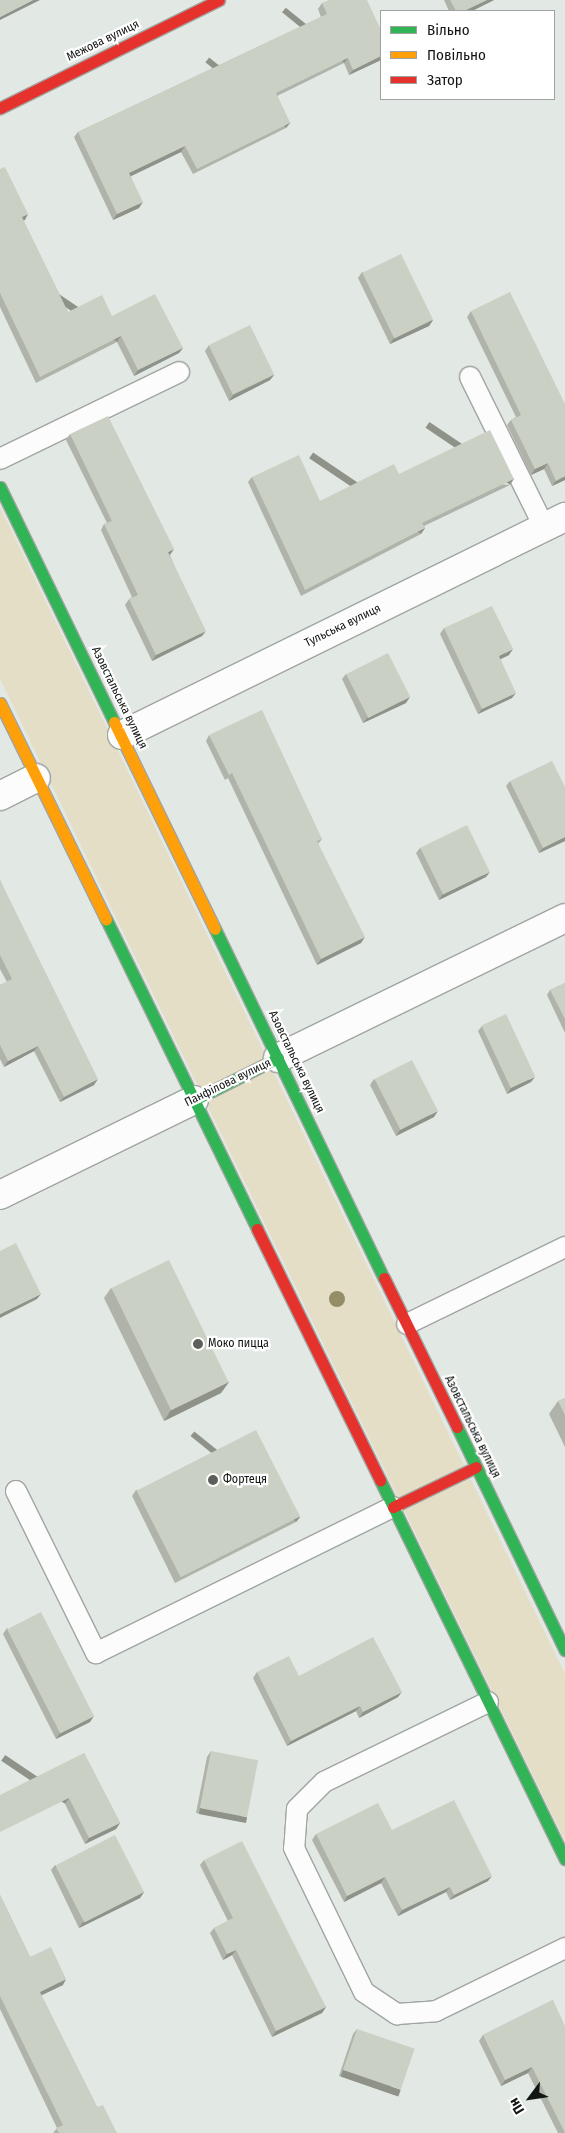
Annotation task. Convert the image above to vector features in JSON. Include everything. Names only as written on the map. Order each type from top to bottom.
[{"type":"street","name":"Межова вулиця","points":[[0,108],[219,0]]},
{"type":"street","name":"Азовстальська вулиця","points":[[0,487],[476,1466],[562,1638]]},
{"type":"street","name":"Тульська вулиця","points":[[122,736],[555,522]]},
{"type":"street","points":[[0,703],[565,1859]]},
{"type":"street","points":[[0,796],[36,778]]},
{"type":"street","name":"Панфілова вулиця","points":[[0,1196],[565,918]]},
{"type":"street","points":[[393,1507],[476,1466]]},
{"type":"lane","points":[[0,459],[179,372]]},
{"type":"lane","points":[[470,377],[555,522]]},
{"type":"lane","points":[[407,1324],[565,1247]]},
{"type":"lane","points":[[16,1491],[96,1653],[393,1507]]},
{"type":"lane","points":[[488,1702],[324,1782],[297,1809],[294,1848],[364,1992],[397,2014],[436,2010],[565,1948]]},
{"type":"shaded area","points":[[0,507],[565,1674],[565,1841],[0,679]]},
{"type":"building","points":[[0,0],[33,0],[0,17]]},
{"type":"building","points":[[329,0],[367,0],[380,28],[380,56],[353,70],[348,58],[276,93],[290,123],[197,169],[185,146],[129,173],[143,202],[117,214],[78,132],[327,14],[322,3]]},
{"type":"building","points":[[450,0],[487,0],[466,10],[455,10]]},
{"type":"building","points":[[5,167],[28,214],[22,217],[68,312],[102,295],[112,316],[155,294],[183,348],[138,370],[121,336],[40,377],[0,293],[0,169]]},
{"type":"building","points":[[401,254],[433,320],[394,338],[362,273]]},
{"type":"building","points":[[510,292],[565,404],[565,476],[556,481],[548,463],[535,469],[511,420],[521,415],[471,311]]},
{"type":"building","points":[[250,325],[274,374],[233,395],[209,345]]},
{"type":"building","points":[[108,416],[174,549],[168,552],[206,631],[156,655],[129,599],[138,595],[104,524],[112,521],[70,434]]},
{"type":"building","points":[[490,430],[514,479],[422,523],[425,528],[305,590],[252,477],[299,455],[320,501],[394,464],[399,474]]},
{"type":"building","points":[[492,606],[513,649],[499,656],[516,693],[482,709],[444,628]]},
{"type":"building","points":[[388,653],[410,697],[368,718],[346,674]]},
{"type":"building","points":[[262,710],[322,839],[317,841],[365,937],[321,959],[232,773],[229,775],[209,735]]},
{"type":"building","points":[[552,761],[565,787],[565,837],[543,848],[510,781]]},
{"type":"building","points":[[467,825],[490,872],[443,895],[420,848]]},
{"type":"building","points":[[0,880],[98,1079],[64,1097],[38,1046],[8,1061],[0,1045],[0,985],[12,979],[0,955]]},
{"type":"building","points":[[565,983],[565,1019],[550,990]]},
{"type":"building","points":[[506,1014],[535,1077],[511,1088],[482,1025]]},
{"type":"building","points":[[412,1060],[438,1111],[400,1130],[375,1079]]},
{"type":"building","points":[[16,1243],[41,1294],[0,1314],[0,1251]]},
{"type":"building","points":[[169,1260],[229,1382],[171,1410],[111,1288]]},
{"type":"building","points":[[565,1398],[565,1415],[558,1401]]},
{"type":"building","points":[[256,1430],[300,1516],[181,1577],[137,1491]]},
{"type":"building","points":[[41,1612],[94,1716],[60,1733],[7,1629]]},
{"type":"building","points":[[373,1637],[402,1692],[363,1712],[360,1706],[291,1741],[257,1672],[289,1656],[299,1676]]},
{"type":"building","points":[[211,1751],[258,1760],[247,1817],[200,1808]]},
{"type":"building","points":[[84,1753],[120,1823],[89,1838],[69,1798],[0,1832],[0,1795]]},
{"type":"building","points":[[454,1800],[492,1876],[454,1895],[450,1887],[402,1910],[385,1877],[347,1896],[316,1834],[378,1803],[392,1830]]},
{"type":"building","points":[[115,1835],[144,1892],[84,1922],[55,1865]]},
{"type":"building","points":[[242,1841],[326,2007],[276,2031],[236,1950],[227,1954],[214,1928],[233,1918],[204,1860]]},
{"type":"building","points":[[0,1895],[30,1957],[51,1947],[66,1979],[40,1992],[97,2107],[103,2105],[117,2133],[59,2133],[56,2128],[63,2125],[0,1996]]},
{"type":"building","points":[[553,2000],[565,2026],[565,2133],[532,2067],[505,2080],[483,2035]]},
{"type":"building","points":[[357,2029],[415,2049],[401,2090],[343,2070]]},
{"type":"traffic: fast","points":[[0,487],[114,722]]},
{"type":"traffic: fast","points":[[106,919],[257,1229]]},
{"type":"traffic: fast","points":[[215,929],[384,1278]]},
{"type":"traffic: fast","points":[[194,1100],[278,1058]]},
{"type":"traffic: fast","points":[[457,1427],[565,1650]]},
{"type":"traffic: fast","points":[[380,1480],[565,1859]]},
{"type":"traffic: slow","points":[[0,703],[106,919]]},
{"type":"traffic: slow","points":[[114,722],[215,929]]},
{"type":"traffic: jam","points":[[0,108],[219,0]]},
{"type":"traffic: jam","points":[[257,1229],[380,1480]]},
{"type":"traffic: jam","points":[[384,1278],[457,1427]]},
{"type":"traffic: jam","points":[[393,1507],[476,1467]]},
{"type":"place","name":"Моко пицца","points":[[198,1344]]},
{"type":"place","name":"Фортеця","points":[[213,1480]]}]
